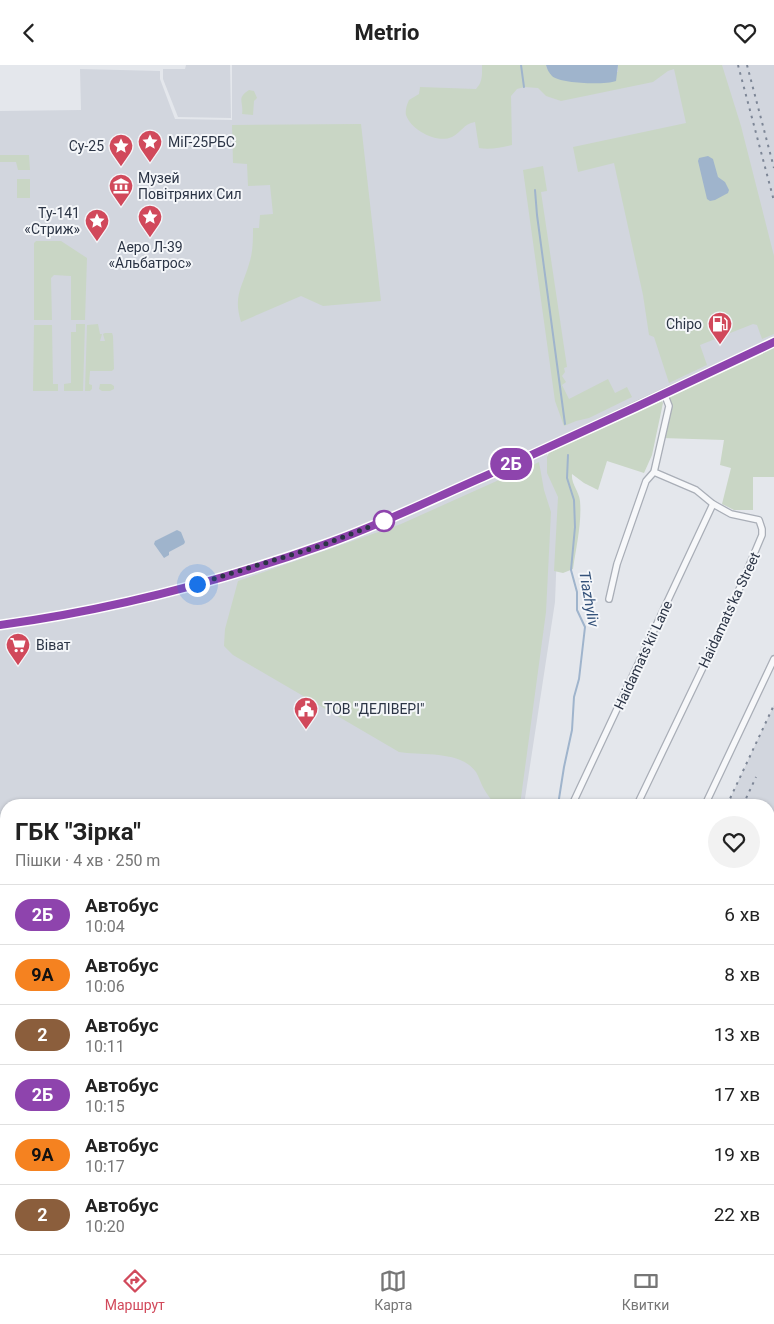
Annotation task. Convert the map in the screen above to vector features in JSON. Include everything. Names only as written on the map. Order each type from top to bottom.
[{"type":"street","points":[[0,625],[62,615],[147,597],[230,575],[323,545],[370,527],[546,449],[774,342]]},
{"type":"street","points":[[609,599],[617,564],[646,481],[654,472],[668,406],[664,393]]},
{"type":"street","name":"Haidamats'ka Street","points":[[639,799],[730,611],[762,535],[759,519],[736,516],[713,504],[696,491],[654,472]]},
{"type":"street","name":"Haidamats'kii Lane","points":[[575,799],[713,504]]},
{"type":"street","points":[[708,799],[774,659]]},
{"type":"shaded area","points":[[186,65],[230,65],[231,118],[178,117],[163,79],[163,69],[185,69]]},
{"type":"shaded area","points":[[232,65],[774,65],[774,342],[546,449],[559,499],[555,602],[525,799],[0,799],[0,111],[81,110],[80,69],[160,71],[160,79],[175,119],[232,120]]},
{"type":"shaded area","points":[[774,705],[774,799],[730,799]]},
{"type":"green space","points":[[482,65],[546,65],[547,69],[618,72],[618,65],[722,65],[741,126],[774,256],[774,334],[762,339],[757,325],[753,324],[700,345],[707,365],[669,383],[654,337],[649,335],[643,295],[614,163],[578,172],[573,147],[686,123],[674,69],[653,82],[561,101],[546,96],[538,88],[524,87],[517,89],[511,96],[512,145],[504,147],[479,148],[475,122],[468,124],[458,133],[446,139],[432,137],[413,126],[406,115],[407,105],[409,100],[419,94],[420,87],[476,89],[481,81]]},
{"type":"green space","points":[[249,90],[254,91],[257,98],[254,101],[253,115],[242,114],[241,101],[243,95]]},
{"type":"green space","points":[[361,124],[381,301],[323,306],[301,296],[241,322],[238,299],[251,255],[253,228],[259,228],[260,215],[273,214],[270,185],[248,186],[247,164],[233,163],[232,125]]},
{"type":"green space","points":[[0,155],[29,155],[30,170],[18,170],[16,162],[0,162]]},
{"type":"green space","points":[[543,166],[547,191],[541,192],[567,367],[564,368],[565,372],[562,376],[566,382],[562,385],[569,399],[608,379],[615,393],[627,387],[632,397],[589,418],[564,426],[555,401],[523,170]]},
{"type":"green space","points":[[17,179],[30,179],[30,198],[17,198]]},
{"type":"green space","points":[[36,241],[61,241],[87,258],[85,320],[71,320],[71,276],[54,275],[51,278],[52,320],[34,320],[34,243]]},
{"type":"green space","points":[[76,324],[85,324],[83,391],[64,391],[64,384],[71,383],[71,332],[76,332]]},
{"type":"green space","points":[[98,324],[100,334],[102,334],[100,341],[105,341],[103,334],[112,333],[114,369],[112,371],[90,371],[89,384],[92,385],[92,389],[85,391],[87,325]]},
{"type":"green space","points":[[34,325],[52,325],[53,384],[58,384],[58,391],[33,391]]},
{"type":"green space","points":[[774,342],[774,477],[753,477],[753,510],[734,510],[722,504],[731,468],[720,465],[724,440],[662,438],[669,406],[664,393]]},
{"type":"green space","points":[[100,384],[111,384],[114,386],[114,389],[102,391],[99,389]]},
{"type":"green space","points":[[662,401],[652,455],[644,473],[607,461],[598,490],[572,474],[579,497],[580,509],[573,569],[563,573],[554,571],[558,497],[547,473],[547,457],[550,450]]},
{"type":"green space","points":[[539,462],[544,490],[551,512],[546,612],[521,799],[491,799],[476,772],[461,760],[440,755],[399,752],[233,655],[224,646],[225,629],[238,581],[401,524]]},
{"type":"water","points":[[546,65],[618,65],[616,81],[593,83],[557,79],[551,75]]},
{"type":"water","points":[[708,156],[713,159],[718,177],[725,182],[729,190],[728,193],[710,201],[707,199],[698,161],[699,158]]},
{"type":"water","points":[[177,530],[181,532],[185,542],[169,552],[169,555],[164,558],[154,544],[155,541]]},
{"type":"waterway","name":"Tiazhyliv","points":[[521,65],[524,87]]},
{"type":"waterway","name":"Tiazhyliv","points":[[535,190],[565,424]]},
{"type":"waterway","name":"Tiazhyliv","points":[[559,799],[572,730],[574,697],[579,679],[585,627],[577,610],[577,592],[571,570],[575,527],[574,500],[567,478],[568,455]]},
{"type":"railway","points":[[738,65],[774,201]]},
{"type":"railway","points":[[747,65],[774,168]]},
{"type":"railway","points":[[730,799],[774,705]]},
{"type":"railway","points":[[746,799],[756,777]]},
{"type":"bus line","name":"2Б","points":[[0,625],[45,618],[147,597],[230,575],[323,545],[370,527],[528,457],[774,342]]},
{"type":"place","name":"МіГ-25РБС","points":[[150,163]]},
{"type":"place","name":"Су-25","points":[[121,167]]},
{"type":"place","name":"Музей Повітряних Сил","points":[[121,207]]},
{"type":"place","name":"Аеро Л-39 «Альбатрос»","points":[[150,238]]},
{"type":"place","name":"Ту-141 «Стриж»","points":[[97,242]]},
{"type":"place","name":"Chipo","points":[[720,345]]},
{"type":"place","name":"Віват","points":[[18,666]]},
{"type":"place","name":"ТОВ \"ДЕЛІВЕРІ\"","points":[[306,730]]},
{"type":"route","points":[[197,584],[323,545],[384,521]]}]
